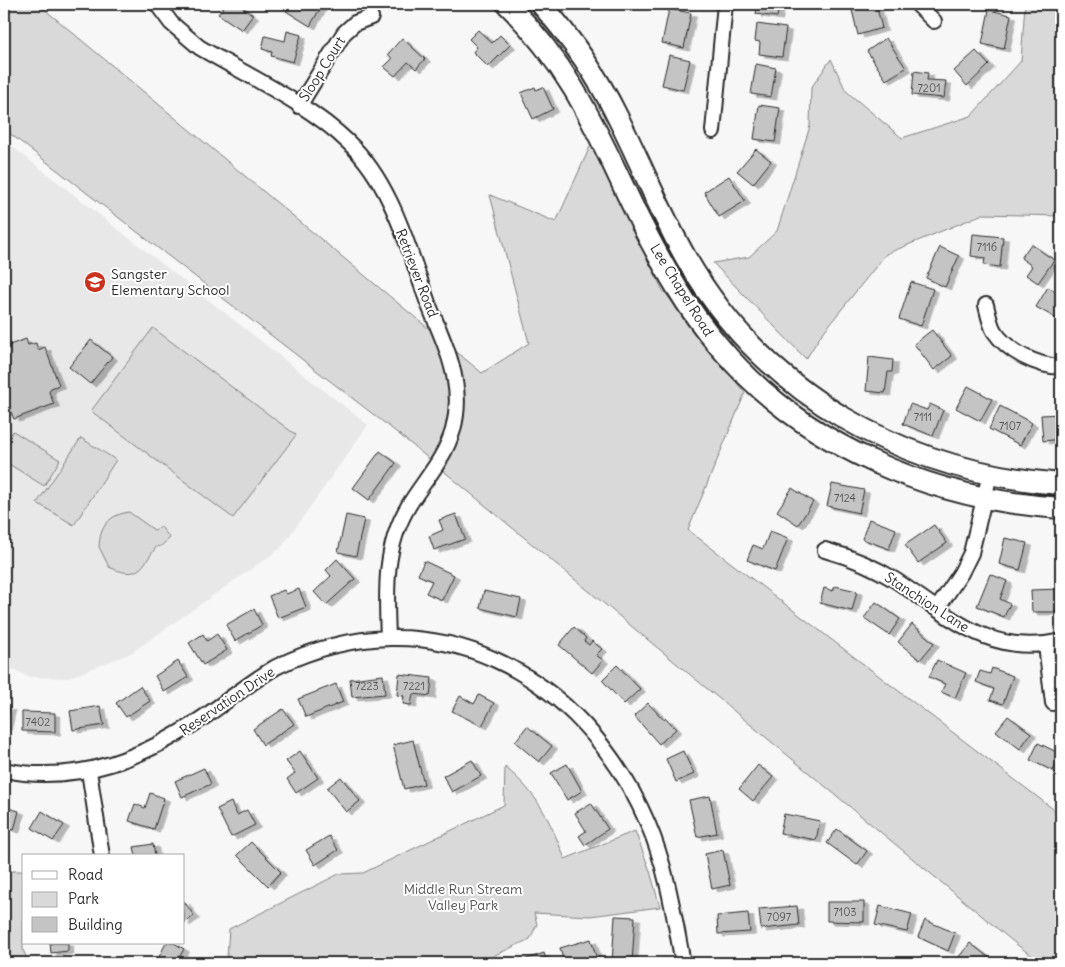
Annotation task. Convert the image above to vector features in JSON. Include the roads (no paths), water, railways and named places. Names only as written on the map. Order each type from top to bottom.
[{"type":"main road","name":"Lee Chapel Road","points":[[507,4],[552,53],[595,125],[665,268],[697,318],[738,368],[794,414],[827,437],[864,457],[929,485],[986,500],[1061,508]]},
{"type":"main road","name":"Lee Chapel Road","points":[[541,4],[577,49],[617,115],[662,212],[705,289],[724,316],[765,359],[810,397],[859,427],[926,458],[990,474],[1061,484]]},
{"type":"main road","points":[[595,125],[617,115]]},
{"type":"street","name":"Retriever Road","points":[[157,4],[177,29],[199,47],[329,125],[350,143],[367,163],[382,186],[447,352],[455,381],[456,413],[448,446],[408,507],[392,546],[386,577],[388,637]]},
{"type":"street","points":[[713,131],[726,4]]},
{"type":"street","points":[[917,4],[934,21]]},
{"type":"street","name":"Sloop Court","points":[[299,106],[341,37],[355,23],[371,16]]},
{"type":"street","points":[[986,305],[994,330],[1009,346],[1035,362],[1061,367]]},
{"type":"street","points":[[937,609],[961,573],[971,553],[986,500],[990,474]]},
{"type":"street","name":"Stanchion Lane","points":[[825,550],[875,568],[962,626],[986,638],[1009,644],[1046,645],[1061,641]]},
{"type":"street","name":"Reservation Drive","points":[[4,770],[38,774],[89,771],[126,760],[151,749],[199,720],[260,676],[294,658],[355,640],[388,637],[441,642],[503,663],[536,682],[560,702],[596,738],[627,782],[654,840],[670,892],[683,963]]},
{"type":"street","points":[[1046,645],[1052,703]]},
{"type":"street","points":[[89,771],[102,854]]},
{"type":"place","name":"Sangster Elementary School","points":[[95,282]]},
{"type":"park label","name":"Middle Run Stream Valley Park","points":[[463,898]]}]
